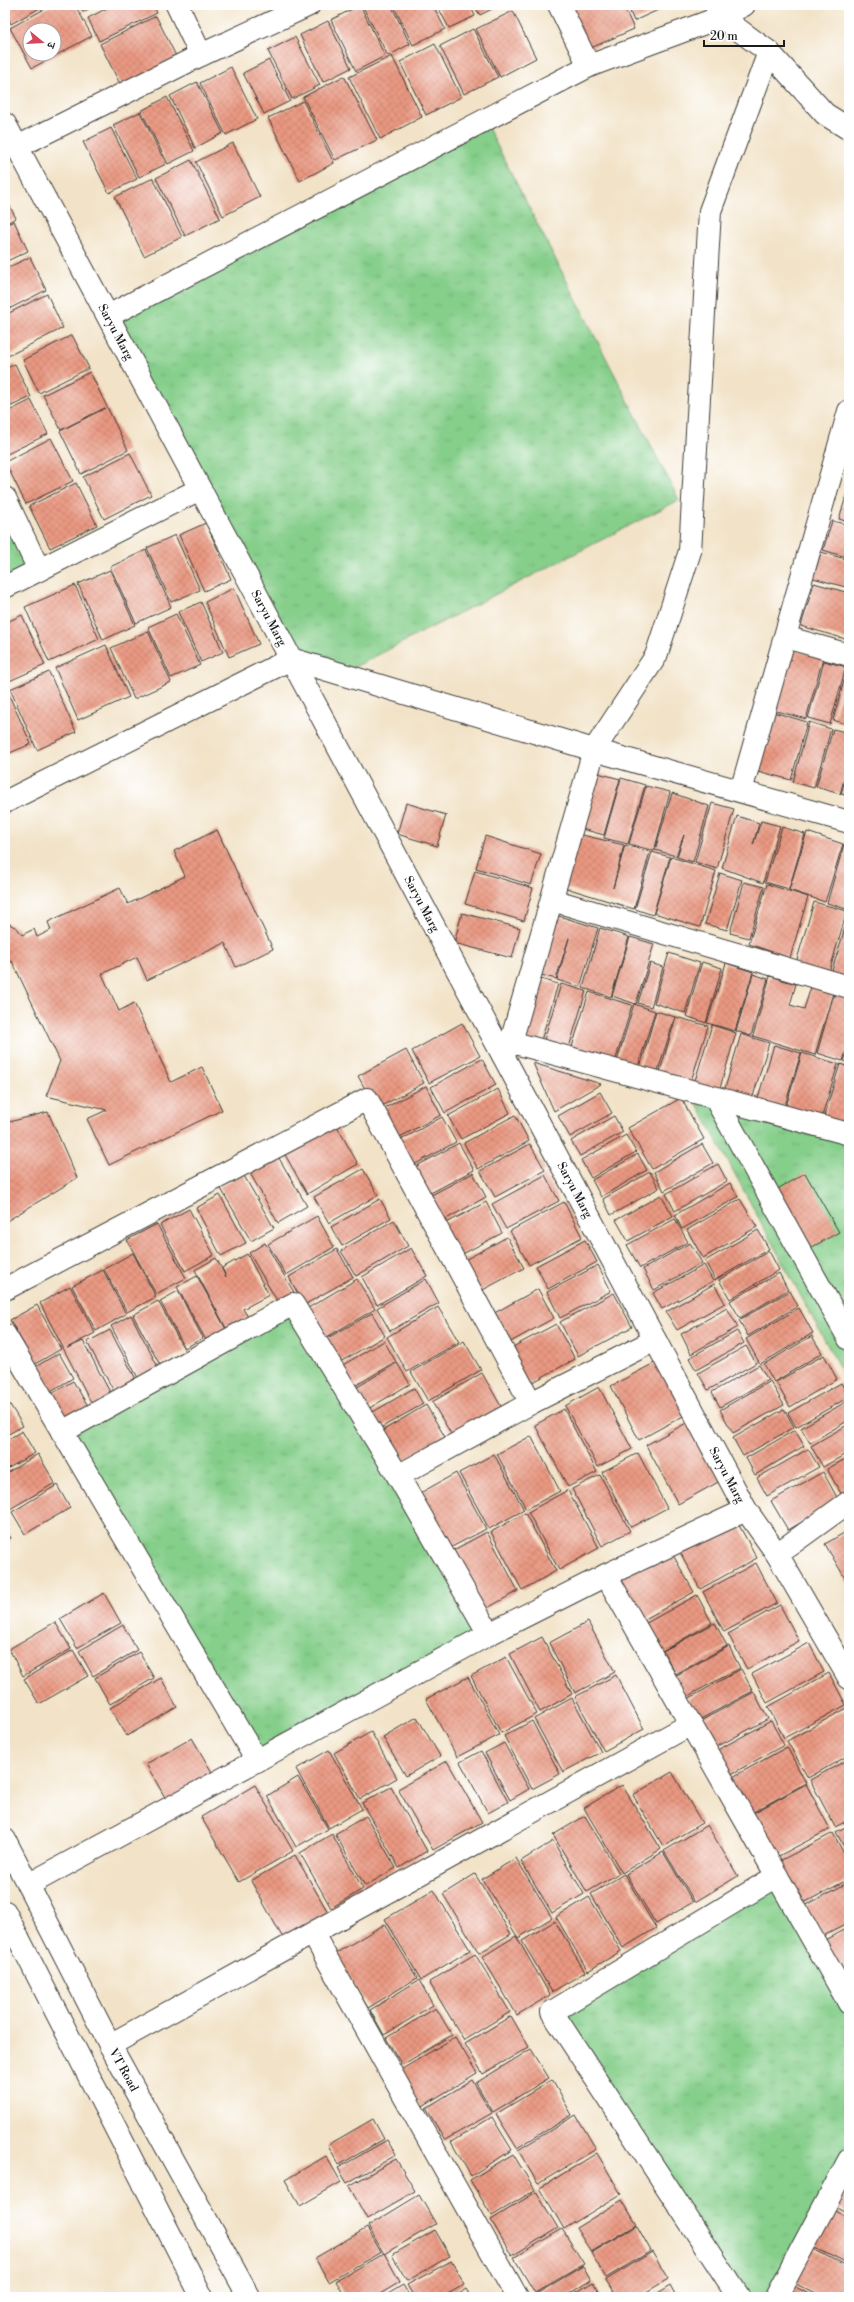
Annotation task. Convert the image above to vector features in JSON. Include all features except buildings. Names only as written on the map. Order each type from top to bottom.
[{"type":"street","points":[[177,5],[201,55]]},
{"type":"street","points":[[17,147],[201,55],[309,5]]},
{"type":"street","points":[[559,5],[589,66]]},
{"type":"street","points":[[108,316],[589,66],[718,11],[744,5]]},
{"type":"street","points":[[718,11],[770,52],[825,114],[849,129]]},
{"type":"street","points":[[770,52],[710,211],[690,551],[656,656],[594,750],[552,900],[507,1048],[715,1098],[849,1134]]},
{"type":"street","name":"Saryu Marg","points":[[5,124],[291,659],[507,1048],[655,1340],[746,1510],[777,1554],[849,1678]]},
{"type":"street","points":[[741,791],[785,637],[843,450],[849,411]]},
{"type":"street","points":[[5,587],[200,489]]},
{"type":"street","points":[[5,498],[38,570]]},
{"type":"street","points":[[785,637],[849,655]]},
{"type":"street","points":[[5,802],[291,659],[594,750],[849,822]]},
{"type":"street","points":[[552,900],[849,987]]},
{"type":"street","points":[[715,1098],[849,1339]]},
{"type":"street","points":[[5,1289],[367,1099],[531,1403]]},
{"type":"street","points":[[62,1432],[294,1304],[398,1476],[489,1634]]},
{"type":"street","points":[[5,1335],[257,1761]]},
{"type":"street","points":[[398,1476],[531,1403],[655,1340]]},
{"type":"street","points":[[777,1554],[849,1502]]},
{"type":"street","points":[[28,1885],[489,1634],[606,1575],[746,1510]]},
{"type":"street","points":[[606,1575],[849,2003]]},
{"type":"street","points":[[110,2045],[691,1724]]},
{"type":"street","name":"VT Road","points":[[5,1840],[110,2045],[249,2297]]},
{"type":"street","points":[[739,2297],[552,2012],[777,1876]]},
{"type":"street","points":[[5,1912],[202,2297]]},
{"type":"street","points":[[313,1934],[517,2297]]},
{"type":"street","points":[[776,2297],[849,2160]]},
{"type":"green space","points":[[484,120],[679,500],[341,674],[291,659],[108,316]]},
{"type":"green space","points":[[5,498],[39,570],[5,587]]},
{"type":"green space","points":[[690,1091],[849,1134],[849,1385]]},
{"type":"green space","points":[[293,1304],[489,1634],[257,1761],[62,1432]]},
{"type":"green space","points":[[777,1876],[849,2003],[849,2160],[776,2297],[739,2297],[552,2012]]}]
